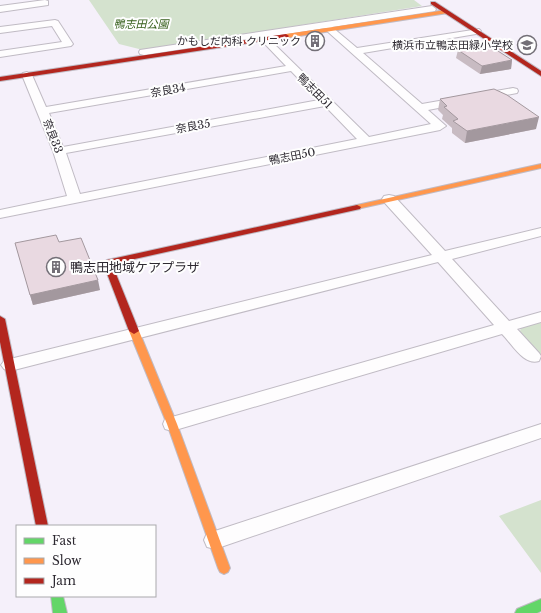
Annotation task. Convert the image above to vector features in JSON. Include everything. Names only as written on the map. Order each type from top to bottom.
[{"type":"street","points":[[0,9],[45,3]]},
{"type":"street","points":[[144,52],[431,4],[476,31],[541,74]]},
{"type":"street","points":[[0,79],[446,12]]},
{"type":"street","points":[[0,30],[55,23],[68,44],[0,54]]},
{"type":"street","name":"鴨志田50","points":[[0,214],[440,126],[330,29]]},
{"type":"street","points":[[354,51],[476,31]]},
{"type":"street","name":"鴨志田51","points":[[265,39],[366,141]]},
{"type":"street","name":"奈良34","points":[[43,111],[293,68]]},
{"type":"street","name":"奈良33","points":[[27,75],[43,111],[75,199]]},
{"type":"street","points":[[418,108],[512,91]]},
{"type":"street","name":"奈良35","points":[[58,150],[327,102]]},
{"type":"street","points":[[224,568],[172,424],[107,263],[541,166]]},
{"type":"street","points":[[389,199],[533,357]]},
{"type":"street","points":[[10,365],[541,232]]},
{"type":"street","points":[[172,424],[541,317]]},
{"type":"street","points":[[0,320],[42,525]]},
{"type":"street","points":[[215,540],[541,431]]},
{"type":"street","points":[[56,597],[60,613]]},
{"type":"street","points":[[522,613],[541,606]]},
{"type":"green space","name":"鴨志田公園","points":[[89,0],[414,0],[422,6],[143,50],[119,44]]},
{"type":"green space","points":[[541,322],[541,358],[519,334],[521,328]]},
{"type":"green space","points":[[541,500],[541,573],[499,516]]},
{"type":"building","points":[[487,44],[512,60],[482,66],[458,50]]},
{"type":"building","points":[[494,89],[507,95],[539,117],[467,131],[453,121],[458,119],[444,107],[447,106],[440,99]]},
{"type":"building","name":"鴨志田地域ケアプラザ","points":[[56,235],[59,242],[81,238],[98,280],[30,295],[15,243]]},
{"type":"traffic: fast","points":[[57,597],[60,613]]},
{"type":"traffic: fast","points":[[522,613],[541,605]]},
{"type":"traffic: slow","points":[[286,36],[446,12]]},
{"type":"traffic: slow","points":[[357,207],[541,166]]},
{"type":"traffic: slow","points":[[134,331],[172,424],[224,568]]},
{"type":"traffic: jam","points":[[433,3],[541,74]]},
{"type":"traffic: jam","points":[[0,79],[286,36]]},
{"type":"traffic: jam","points":[[134,331],[107,263],[357,207]]},
{"type":"traffic: jam","points":[[0,319],[42,525]]},
{"type":"place","name":"かもしだ内科 クリニック","points":[[315,41]]},
{"type":"place","name":"横浜市立鴨志田緑小学校","points":[[527,45]]},
{"type":"place","name":"鴨志田地域ケアプラザ","points":[[56,267]]}]
